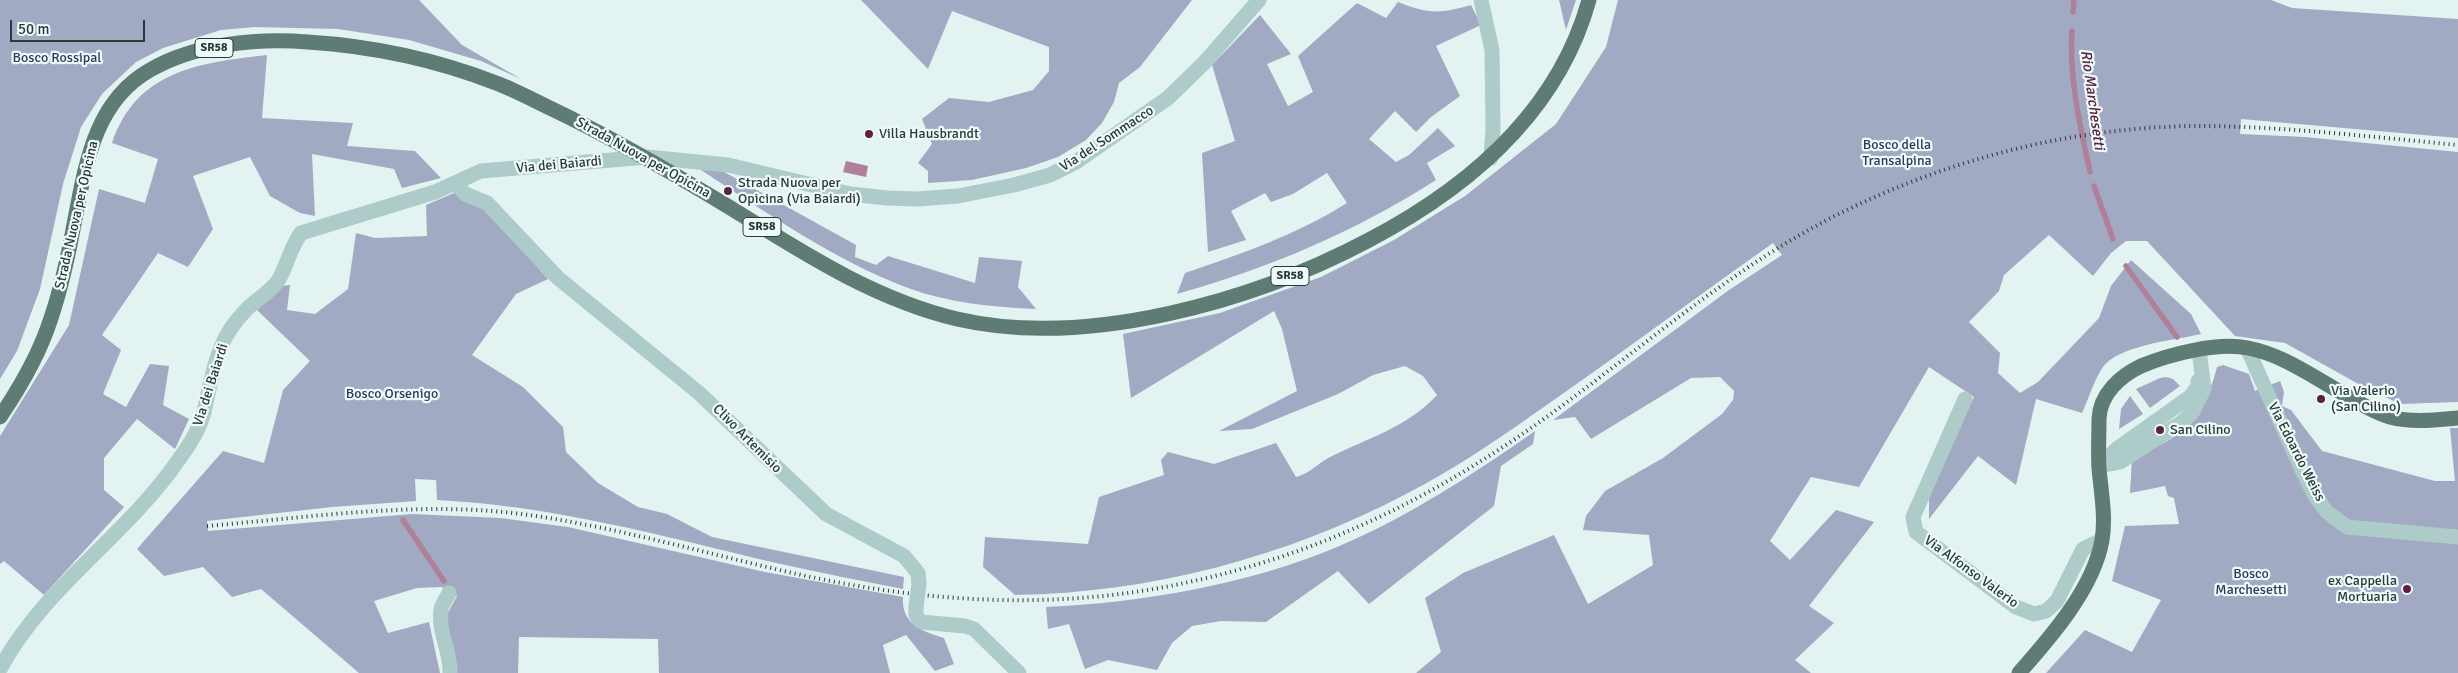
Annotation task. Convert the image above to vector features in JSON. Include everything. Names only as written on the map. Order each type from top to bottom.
[{"type":"main road","name":"Strada Nuova per Opicina","points":[[0,417],[24,379],[50,323],[68,254],[88,155],[97,130],[113,103],[126,89],[145,72],[168,61],[229,45],[267,41],[332,44],[409,57],[445,66],[498,83],[594,128],[647,157],[791,244],[879,294],[957,319],[1004,326],[1042,327],[1104,324],[1149,317],[1208,304],[1272,283],[1335,258],[1393,228],[1458,186],[1491,158],[1526,121],[1544,96],[1579,32],[1589,0]]},
{"type":"main road","points":[[2019,673],[2056,629],[2084,587],[2102,540],[2099,414],[2105,397],[2114,385],[2128,372],[2151,362],[2199,350],[2247,348],[2293,365],[2390,417],[2414,420],[2458,418]]},
{"type":"street","name":"Via del Sommacco","points":[[647,157],[728,165],[850,194],[887,198],[917,199],[958,196],[1050,175],[1076,162],[1168,98],[1210,56],[1259,0]]},
{"type":"street","points":[[1481,0],[1492,50],[1493,129],[1491,158]]},
{"type":"street","name":"Via dei Baiardi","points":[[0,669],[11,649],[34,618],[143,505],[176,464],[193,438],[204,412],[208,388],[220,348],[231,328],[246,310],[277,282],[294,243],[301,234],[456,184],[462,178],[496,169],[647,157]]},
{"type":"street","name":"Clivo Artemisio","points":[[456,184],[465,194],[487,202],[558,278],[700,393],[826,514],[904,556],[918,573],[916,615],[921,622],[965,626],[974,629],[1019,673]]},
{"type":"street","name":"Via Edoardo Weiss","points":[[2247,348],[2302,470],[2315,496],[2327,512],[2347,527],[2458,537]]},
{"type":"street","points":[[2099,466],[2120,462],[2182,422],[2192,412],[2204,389],[2199,350]]},
{"type":"street","name":"Via Alfonso Valerio","points":[[1965,399],[1913,517],[1916,532],[2016,607],[2034,614],[2046,611],[2057,601],[2083,549],[2102,540]]},
{"type":"street","points":[[450,593],[440,609],[441,625],[451,663],[450,673]]},
{"type":"green space","name":"Bosco Rossipal","points":[[0,0],[419,0],[462,45],[521,79],[481,61],[409,40],[338,29],[255,27],[221,30],[163,48],[136,62],[102,94],[81,127],[63,184],[40,289],[17,351],[0,379]]},
{"type":"green space","points":[[861,0],[1192,0],[1140,67],[1119,83],[1114,102],[1102,123],[1086,140],[1058,157],[1026,168],[972,180],[928,183],[928,171],[918,163],[932,144],[922,119],[949,98],[989,102],[1033,90],[1049,71],[1049,47],[952,11],[928,69]]},
{"type":"green space","points":[[1559,0],[1576,0],[1566,30]]},
{"type":"green space","name":"Bosco della Transalpina","points":[[1618,0],[2271,0],[2292,8],[2458,19],[2458,138],[2241,119],[2240,134],[2305,137],[2458,152],[2458,402],[2400,404],[2362,386],[2285,343],[2235,336],[2147,241],[2126,241],[2111,253],[2093,276],[2049,235],[2004,275],[1999,291],[1969,322],[2000,353],[1998,373],[2020,393],[2038,382],[2099,318],[2111,286],[2131,260],[2191,314],[2201,334],[2134,348],[2111,360],[2100,372],[2082,413],[2036,399],[2016,485],[1978,456],[1929,519],[1929,495],[1974,397],[1929,367],[1859,487],[1811,477],[1770,541],[1790,560],[1836,510],[1874,522],[1809,606],[1834,623],[1795,660],[1811,673],[1416,673],[1441,652],[1425,598],[1463,573],[1554,535],[1588,604],[1653,565],[1649,535],[1583,530],[1586,516],[1605,491],[1663,458],[1722,414],[1733,400],[1734,391],[1720,377],[1691,378],[1591,439],[1575,417],[1553,420],[1729,290],[1782,255],[1773,243],[1480,451],[1406,494],[1314,536],[1266,553],[1167,579],[1066,593],[1015,595],[983,567],[985,537],[1088,544],[1099,497],[1164,475],[1161,460],[1168,452],[1214,464],[1276,443],[1296,477],[1306,473],[1332,456],[1401,423],[1426,406],[1437,395],[1423,376],[1405,366],[1373,375],[1338,394],[1252,429],[1219,431],[1297,391],[1282,329],[1274,311],[1131,398],[1123,334],[1220,313],[1321,277],[1394,240],[1465,196],[1556,124],[1606,47]]},
{"type":"green space","points":[[1398,2],[1426,11],[1451,10],[1471,5],[1481,25],[1436,46],[1460,96],[1431,117],[1416,132],[1395,111],[1369,139],[1396,162],[1409,155],[1438,128],[1455,146],[1427,163],[1436,180],[1374,216],[1311,247],[1245,273],[1177,294],[1185,273],[1288,234],[1347,203],[1327,173],[1293,194],[1271,202],[1265,193],[1231,211],[1246,240],[1208,252],[1202,153],[1235,141],[1212,65],[1260,15],[1291,54],[1267,64],[1288,106],[1313,92],[1298,56],[1357,3],[1386,18]]},
{"type":"green space","points":[[267,55],[262,118],[353,123],[347,146],[415,151],[441,178],[402,188],[394,169],[312,154],[315,216],[300,213],[270,196],[250,157],[193,176],[213,229],[188,267],[158,253],[102,335],[121,350],[103,394],[126,407],[150,364],[169,366],[163,405],[189,419],[175,449],[137,419],[104,458],[104,490],[124,507],[44,595],[4,561],[0,564],[0,436],[69,325],[99,189],[145,203],[158,159],[112,143],[123,119],[137,100],[154,85],[173,75],[195,67]]},
{"type":"green space","points":[[693,165],[717,168],[856,245],[855,257],[876,265],[888,256],[975,283],[979,257],[1022,261],[1018,287],[1036,309],[955,301],[908,288],[879,276],[824,248]]},
{"type":"green space","name":"Bosco Orsenigo","points":[[454,193],[485,208],[548,279],[516,294],[472,355],[523,387],[563,427],[566,452],[598,483],[638,507],[667,514],[712,537],[904,577],[903,589],[776,563],[566,515],[481,503],[437,500],[436,480],[415,479],[416,501],[332,507],[207,521],[208,531],[412,514],[500,518],[568,527],[765,572],[903,597],[903,606],[910,620],[921,630],[944,638],[954,664],[935,671],[906,635],[883,645],[890,673],[659,673],[658,639],[519,637],[518,673],[456,673],[446,616],[457,596],[442,587],[417,588],[374,601],[388,633],[429,622],[440,673],[359,673],[261,589],[232,597],[203,567],[164,576],[137,549],[223,451],[264,463],[283,390],[310,361],[257,310],[281,286],[290,285],[287,310],[315,314],[348,289],[356,233],[375,238],[427,236],[426,205]]},
{"type":"green space","name":"Bosco Marchesetti","points":[[2223,365],[2249,374],[2255,391],[2280,381],[2284,392],[2282,406],[2291,410],[2322,451],[2435,481],[2455,481],[2450,428],[2458,428],[2458,673],[2046,673],[2085,630],[2132,652],[2161,600],[2112,581],[2125,526],[2179,524],[2174,498],[2168,496],[2165,486],[2130,493],[2132,458],[2164,443],[2188,425],[2205,401],[2217,367]]},
{"type":"green space","points":[[2166,377],[2173,379],[2180,386],[2150,408],[2136,389]]},
{"type":"green space","points":[[2130,396],[2143,414],[2119,429],[2121,409]]},
{"type":"green space","points":[[1535,431],[1533,444],[1501,466],[1494,506],[1369,604],[1338,571],[1266,622],[1221,621],[1192,626],[1172,643],[1157,670],[1108,660],[1085,669],[1069,624],[1048,629],[1046,607],[1119,601],[1194,589],[1268,571],[1337,547],[1414,509]]},
{"type":"shaded area","points":[[846,161],[868,166],[866,177],[843,172]]},
{"type":"waterway","name":"Rio Marchesetti","points":[[2073,12],[2074,0]]},
{"type":"waterway","name":"Rio Marchesetti","points":[[2072,31],[2074,84],[2079,120],[2090,172]]},
{"type":"waterway","name":"Rio Marchesetti","points":[[2094,186],[2113,239]]},
{"type":"waterway","name":"Rio Marchesetti","points":[[2126,266],[2177,337]]},
{"type":"waterway","points":[[403,520],[444,581]]},
{"type":"railway","points":[[207,526],[368,512],[449,509],[489,511],[563,520],[797,574],[895,592],[993,600],[1042,600],[1140,591],[1189,582],[1276,558],[1318,544],[1398,508],[1437,487],[1515,439],[1719,287],[1804,232],[1849,209],[1932,174],[2018,148],[2107,132],[2151,128],[2229,126],[2327,132],[2458,145]]},
{"type":"place","name":"Villa Hausbrandt","points":[[869,134]]},
{"type":"place","name":"Strada Nuova per Opicina (Via Baiardi)","points":[[728,191]]},
{"type":"place","name":"Via Valerio (San Cilino)","points":[[2321,399]]},
{"type":"place","name":"San Cilino","points":[[2160,430]]},
{"type":"place","name":"ex Cappella Mortuaria","points":[[2407,589]]}]
